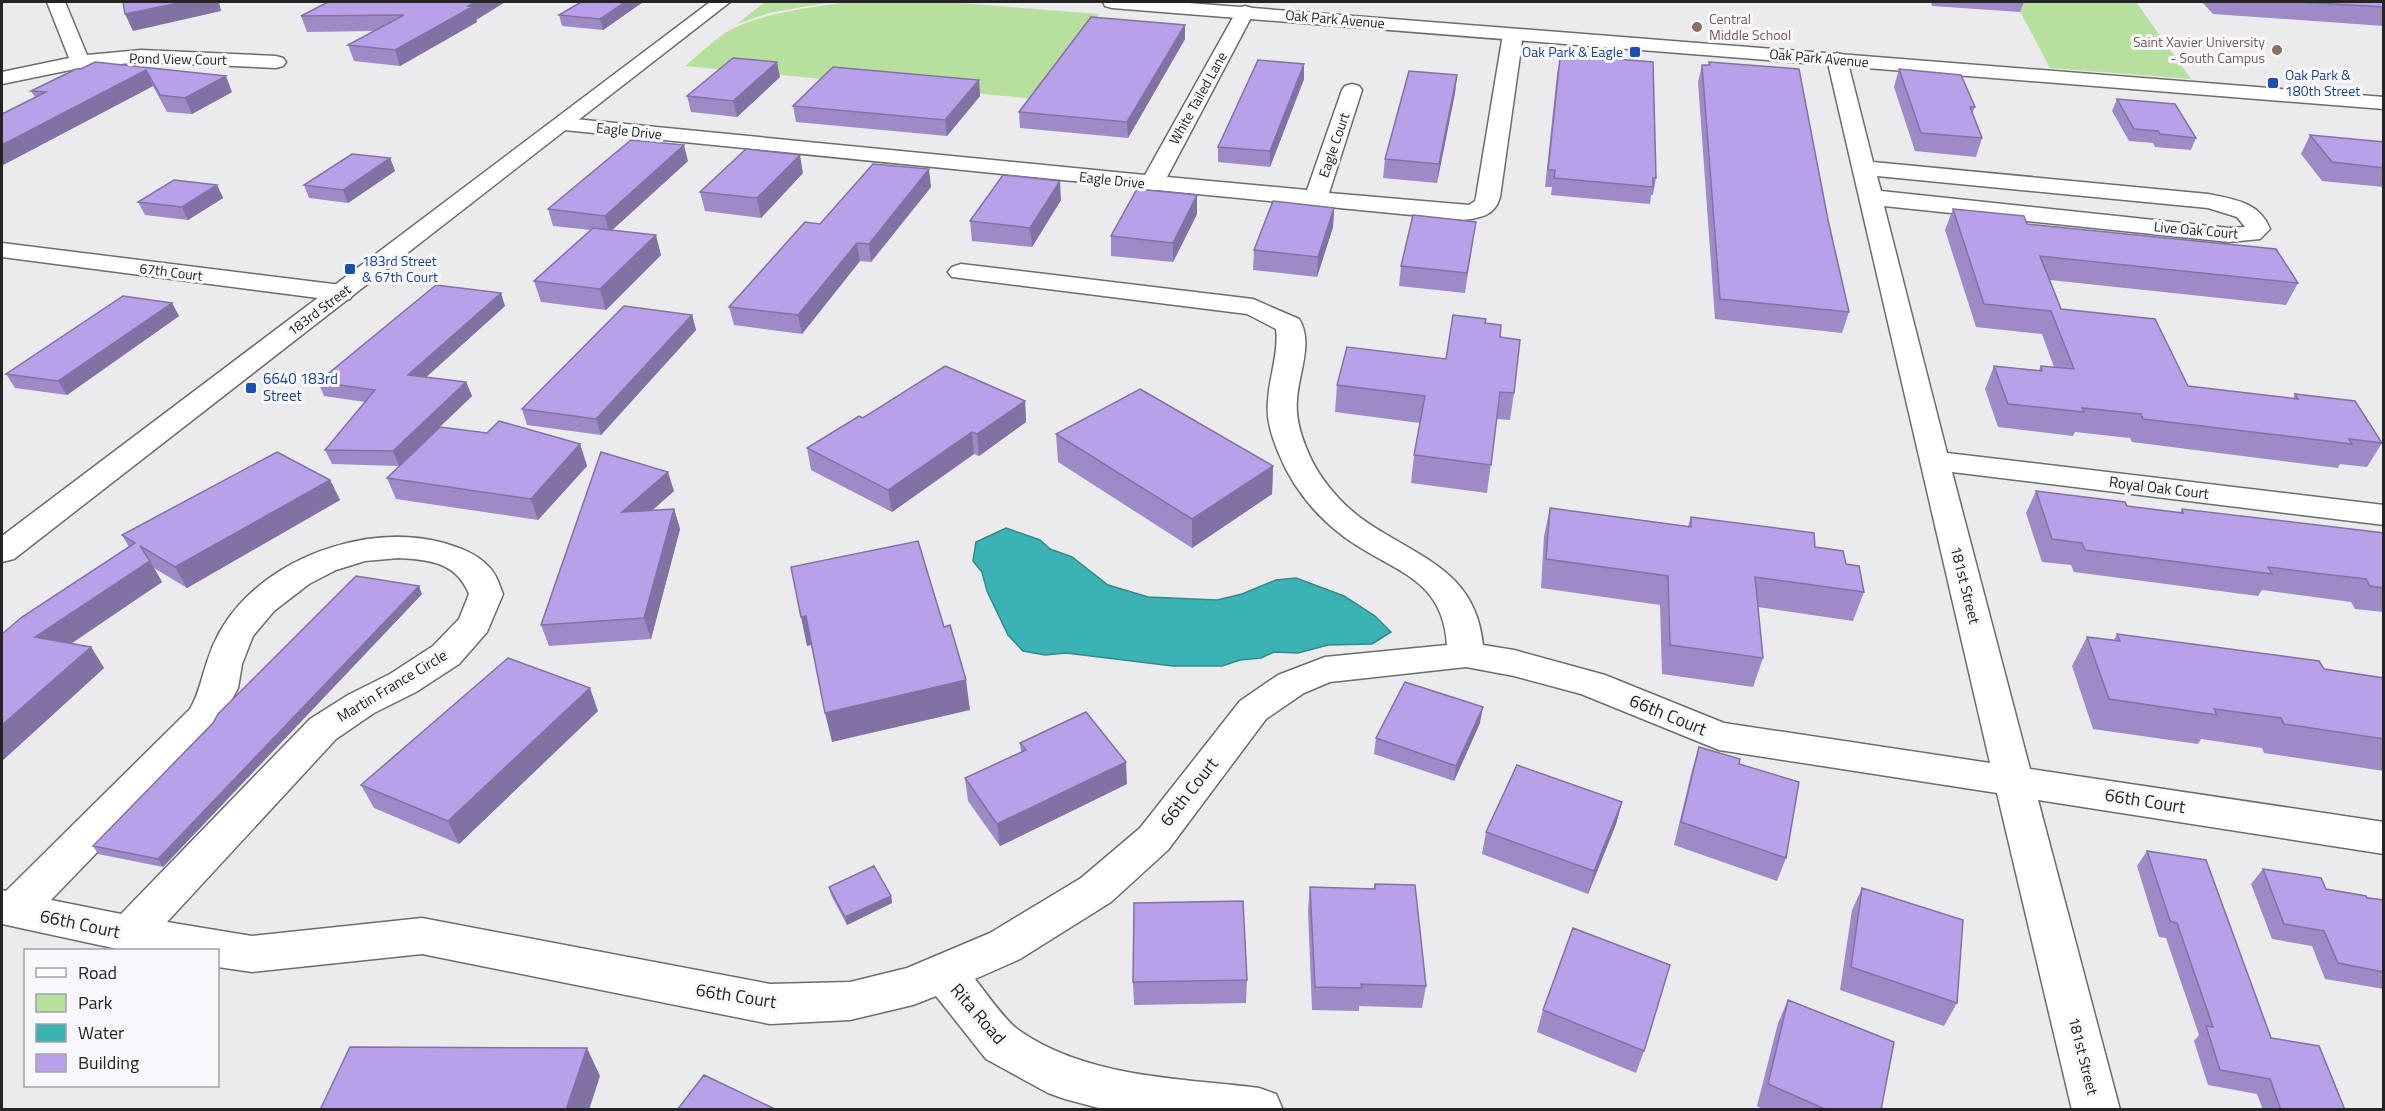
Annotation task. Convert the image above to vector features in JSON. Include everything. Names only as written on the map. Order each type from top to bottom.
[{"type":"street","points":[[56,2],[80,62]]},
{"type":"street","name":"183rd Street","points":[[2,552],[721,2]]},
{"type":"street","name":"Oak Park Avenue","points":[[1112,2],[2384,103]]},
{"type":"street","name":"White Tailed Lane","points":[[1151,184],[1245,12]]},
{"type":"street","name":"Eagle Drive","points":[[564,124],[1451,213],[1476,211],[1486,205],[1514,34]]},
{"type":"street","name":"Pond View Court","points":[[2,78],[80,62],[141,56],[276,62]]},
{"type":"street","name":"181st Street","points":[[1837,59],[1934,461],[2096,1110]]},
{"type":"street","name":"Eagle Court","points":[[1315,200],[1352,90]]},
{"type":"street","name":"Live Oak Court","points":[[1866,183],[2208,201],[2230,205],[2247,212],[2257,221],[2258,229],[2251,234],[2229,235],[1866,183]]},
{"type":"street","name":"67th Court","points":[[2,250],[341,293]]},
{"type":"street","points":[[961,272],[1253,307],[1289,325],[1293,340],[1282,411],[1291,447],[1306,477],[1329,504],[1357,531],[1411,560],[1438,581],[1460,614],[1466,655]]},
{"type":"street","name":"Royal Oak Court","points":[[1934,461],[2384,514]]},
{"type":"street","name":"Martin France Circle","points":[[8,909],[203,719],[219,689],[224,664],[234,639],[251,612],[275,591],[308,571],[349,554],[391,548],[429,550],[459,560],[478,575],[486,594],[474,624],[447,655],[403,683],[361,704],[323,729],[129,934]]},
{"type":"street","name":"66th Court","points":[[8,909],[129,934],[252,954],[422,936],[770,1004],[850,1001],[913,986],[1005,946],[1096,890],[1154,839],[1253,710],[1291,684],[1325,670],[1466,655],[1515,663],[1592,684],[1719,736],[2384,838]]},
{"type":"street","name":"Rita Road","points":[[943,973],[1002,1045],[1065,1078],[1127,1093],[1259,1110]]},
{"type":"green space","points":[[765,2],[831,2],[769,13],[737,24]]},
{"type":"green space","points":[[848,2],[947,2],[1099,14],[1036,99],[685,66],[737,26],[785,12]]},
{"type":"green space","points":[[2015,2],[2136,2],[2191,79],[2050,68]]},
{"type":"water","points":[[1006,528],[1040,540],[1050,549],[1072,557],[1108,585],[1148,597],[1217,600],[1242,594],[1276,580],[1296,578],[1344,596],[1375,616],[1391,632],[1372,644],[1328,645],[1298,653],[1274,652],[1261,658],[1240,660],[1222,666],[1173,666],[1066,653],[1045,655],[1023,651],[1008,635],[987,591],[982,572],[973,561],[976,542]]},
{"type":"building","points":[[123,2],[184,2],[125,14]]},
{"type":"building","points":[[328,2],[476,2],[468,6],[472,7],[395,50],[348,45],[404,15],[301,16]]},
{"type":"building","points":[[581,2],[625,2],[600,19],[559,15]]},
{"type":"building","points":[[2300,2],[2384,2],[2384,7]]},
{"type":"building","points":[[1091,17],[1185,25],[1127,122],[1019,112]]},
{"type":"building","points":[[1566,55],[1653,62],[1656,178],[1653,178],[1653,187],[1554,178],[1555,170],[1548,170],[1560,58],[1566,59]]},
{"type":"building","points":[[733,58],[777,62],[733,101],[687,96]]},
{"type":"building","points":[[1258,60],[1304,64],[1270,151],[1218,147]]},
{"type":"building","points":[[95,62],[226,76],[185,98],[160,95],[146,70],[2,145],[2,114],[46,92],[31,91]]},
{"type":"building","points":[[1709,62],[1799,69],[1828,220],[1849,312],[1720,299],[1702,65],[1710,65]]},
{"type":"building","points":[[833,67],[979,80],[945,120],[793,106]]},
{"type":"building","points":[[1899,69],[1961,75],[1975,107],[1970,107],[1982,138],[1921,133]]},
{"type":"building","points":[[1409,71],[1457,75],[1439,164],[1385,159]]},
{"type":"building","points":[[2117,99],[2175,104],[2196,138],[2134,129]]},
{"type":"building","points":[[2310,135],[2384,142],[2384,168],[2332,162]]},
{"type":"building","points":[[631,140],[684,145],[605,216],[548,209]]},
{"type":"building","points":[[746,149],[800,155],[757,198],[700,192]]},
{"type":"building","points":[[352,154],[390,158],[343,190],[304,185]]},
{"type":"building","points":[[873,164],[929,169],[869,244],[857,243],[798,315],[729,307],[805,222],[820,224]]},
{"type":"building","points":[[1003,175],[1060,181],[1030,228],[970,221]]},
{"type":"building","points":[[174,180],[217,185],[182,207],[138,202]]},
{"type":"building","points":[[1137,189],[1197,195],[1173,243],[1111,236]]},
{"type":"building","points":[[1273,201],[1334,208],[1318,257],[1254,250]]},
{"type":"building","points":[[1953,209],[2024,216],[2027,224],[2276,249],[2298,283],[2040,256],[2061,309],[2155,319],[2188,386],[2298,399],[2295,394],[2355,401],[2382,443],[2349,439],[2352,444],[2143,419],[2141,414],[2082,408],[2084,412],[2008,404],[1994,366],[2042,371],[2041,366],[2074,369],[2051,311],[1984,304]]},
{"type":"building","points":[[1413,215],[1476,222],[1467,273],[1401,266]]},
{"type":"building","points":[[593,228],[656,235],[600,289],[534,281]]},
{"type":"building","points":[[436,285],[501,293],[408,375],[466,382],[393,451],[325,450],[375,390],[318,382]]},
{"type":"building","points":[[123,296],[172,303],[58,381],[6,374]]},
{"type":"building","points":[[624,306],[692,315],[596,419],[522,409]]},
{"type":"building","points":[[1453,315],[1486,319],[1485,323],[1501,325],[1500,337],[1520,340],[1514,393],[1500,392],[1491,465],[1414,455],[1425,396],[1337,385],[1347,347],[1446,359]]},
{"type":"building","points":[[945,366],[1025,401],[977,434],[972,432],[888,490],[807,448],[859,416],[863,418]]},
{"type":"building","points":[[1140,389],[1273,466],[1192,519],[1056,434]]},
{"type":"building","points":[[499,421],[580,444],[531,499],[387,478],[440,427],[487,433]]},
{"type":"building","points":[[277,452],[330,480],[175,567],[140,546],[150,561],[35,637],[91,647],[2,725],[2,634],[22,617],[135,543],[122,535]]},
{"type":"building","points":[[601,452],[668,472],[622,512],[674,509],[644,618],[541,625]]},
{"type":"building","points":[[2036,491],[2125,502],[2127,506],[2183,513],[2182,509],[2384,533],[2384,588],[2370,586],[2366,579],[2268,567],[2272,574],[2085,550],[2082,543],[2052,539]]},
{"type":"building","points":[[1550,508],[1691,527],[1691,517],[1814,533],[1815,547],[1843,551],[1846,564],[1859,566],[1864,592],[1755,577],[1763,658],[1670,645],[1668,576],[1546,559]]},
{"type":"building","points":[[918,541],[944,627],[950,625],[966,680],[825,713],[806,616],[801,617],[791,567]]},
{"type":"building","points":[[356,576],[419,586],[158,859],[93,846],[213,723],[218,714]]},
{"type":"building","points":[[2117,634],[2319,661],[2324,669],[2384,678],[2384,739],[2284,724],[2281,718],[2214,709],[2217,715],[2109,699],[2087,637],[2120,641]]},
{"type":"building","points":[[508,658],[590,688],[448,821],[361,785]]},
{"type":"building","points":[[1405,682],[1483,707],[1456,766],[1376,738]]},
{"type":"building","points":[[1086,712],[1126,762],[997,824],[965,778],[1026,750],[1020,743]]},
{"type":"building","points":[[1699,747],[1740,759],[1739,764],[1799,782],[1786,858],[1681,822]]},
{"type":"building","points":[[1517,765],[1622,802],[1594,871],[1486,832]]},
{"type":"building","points":[[2147,851],[2206,860],[2271,1038],[2319,1046],[2345,1110],[2281,1110],[2270,1079],[2220,1070],[2206,1026],[2213,1027],[2177,923],[2170,921]]},
{"type":"building","points":[[874,866],[891,896],[845,917],[829,887]]},
{"type":"building","points":[[2263,869],[2321,878],[2326,889],[2384,900],[2384,972],[2338,963],[2324,931],[2284,924]]},
{"type":"building","points":[[1375,884],[1415,885],[1426,986],[1361,984],[1362,988],[1315,987],[1310,887],[1375,889]]},
{"type":"building","points":[[1862,888],[1963,920],[1957,1003],[1851,967]]},
{"type":"building","points":[[1243,901],[1247,980],[1133,982],[1134,903]]},
{"type":"building","points":[[1573,928],[1670,965],[1644,1051],[1543,1010]]},
{"type":"building","points":[[1788,1000],[1894,1042],[1881,1110],[1827,1110],[1768,1084]]},
{"type":"building","points":[[350,1047],[587,1048],[566,1110],[320,1110]]},
{"type":"building","points":[[704,1075],[777,1110],[677,1110]]},
{"type":"place","name":"Central Middle School","points":[[1697,27]]},
{"type":"place","name":"Saint Xavier University - South Campus","points":[[2277,50]]},
{"type":"place","name":"Oak Park & Eagle","points":[[1635,52]]},
{"type":"place","name":"Oak Park & 180th Street","points":[[2273,83]]},
{"type":"place","name":"183rd Street & 67th Court","points":[[350,269]]},
{"type":"place","name":"6640 183rd Street","points":[[251,388]]}]
